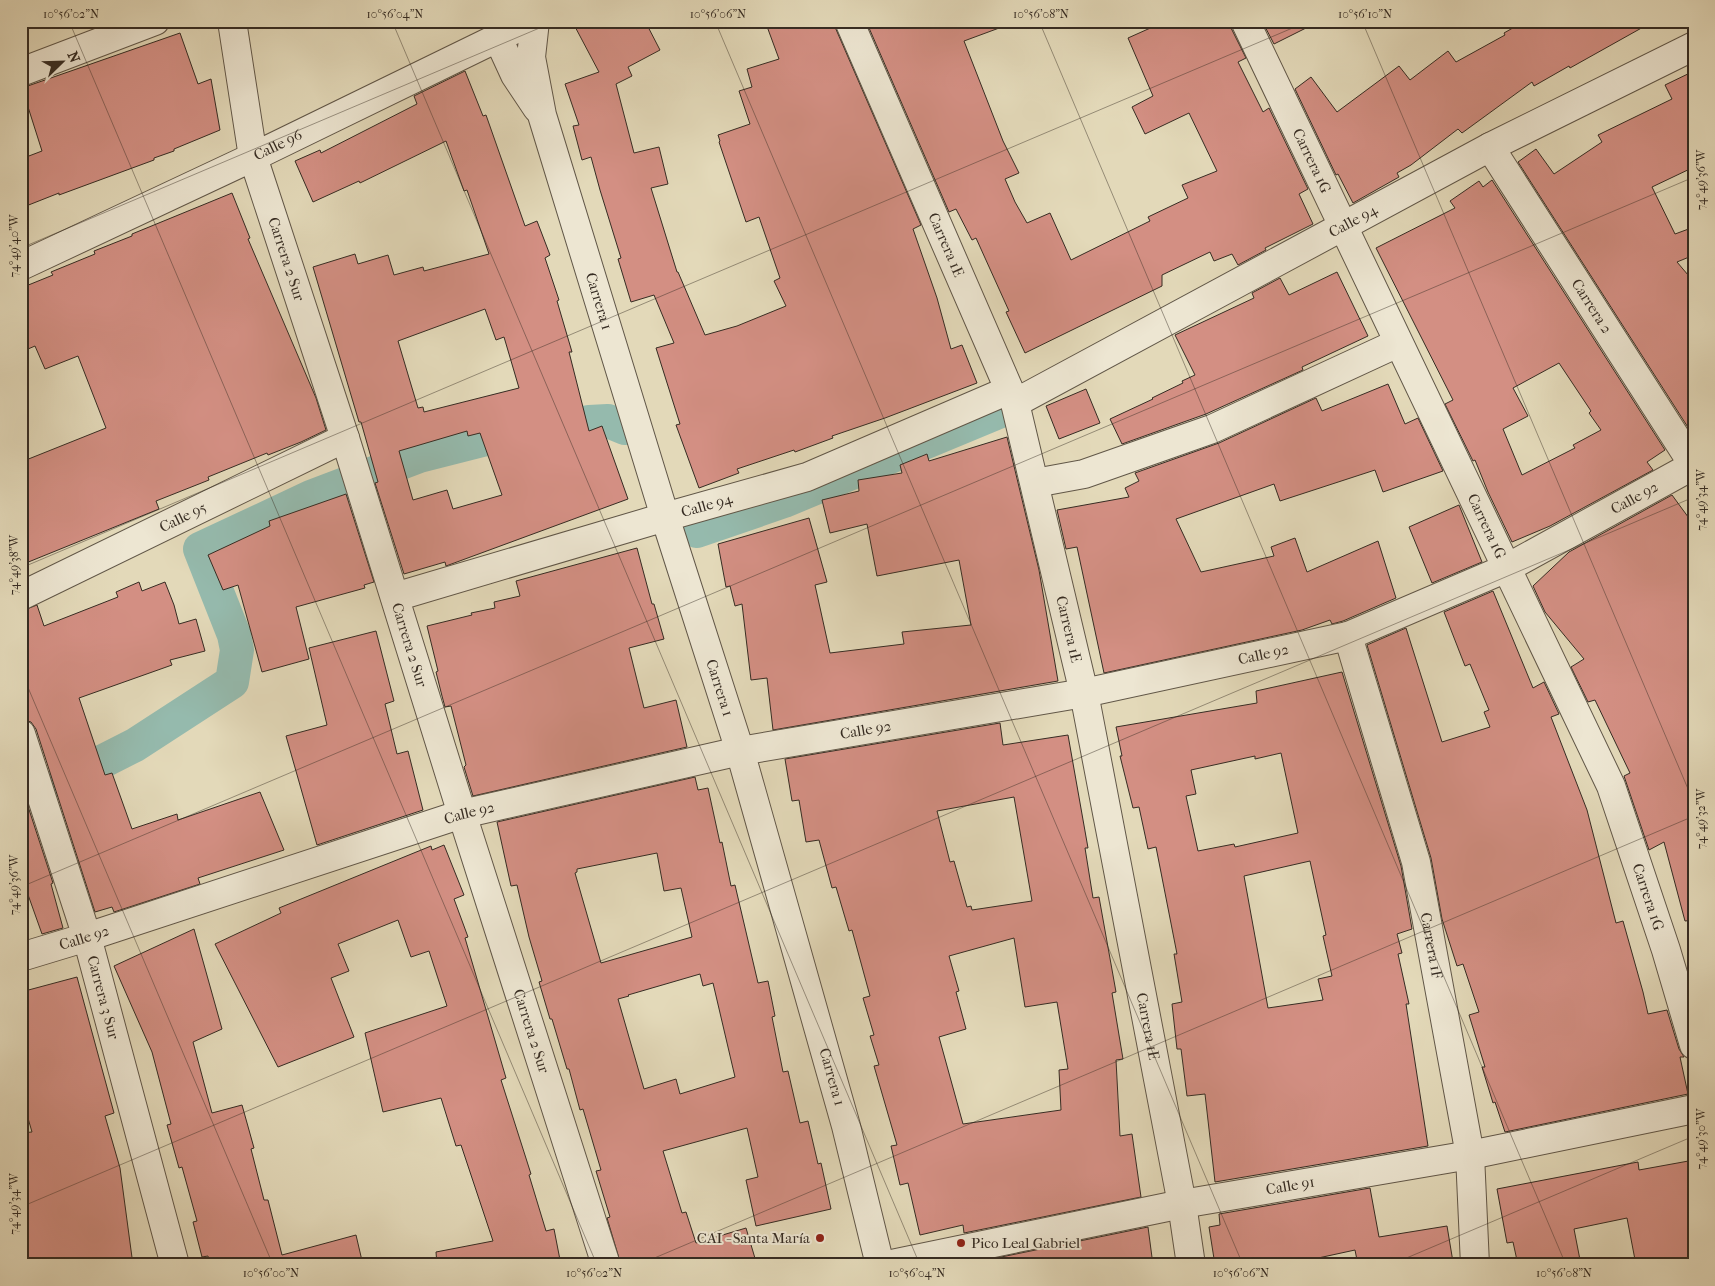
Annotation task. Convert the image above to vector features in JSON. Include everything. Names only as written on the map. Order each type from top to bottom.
[{"type":"street","points":[[21,72],[155,21]]},
{"type":"street","name":"Carrera 2 Sur","points":[[232,21],[253,157],[345,438],[462,814],[606,1265]]},
{"type":"street","name":"Calle 96","points":[[21,266],[253,157],[534,21]]},
{"type":"street","name":"Carrera 1","points":[[534,21],[532,57],[542,115],[665,517],[740,751],[846,1126],[880,1265]]},
{"type":"street","name":"Carrera 1E","points":[[849,21],[1012,397],[1035,483],[1084,693],[1182,1204],[1191,1265]]},
{"type":"street","name":"Carrera 1G","points":[[1245,21],[1611,786],[1666,950],[1694,1045]]},
{"type":"street","name":"Carrera 1","points":[[498,38],[515,76],[542,115]]},
{"type":"street","name":"Calle 94","points":[[395,597],[807,477],[1012,397],[1343,227],[1490,147],[1694,46]]},
{"type":"street","name":"Carrera 2","points":[[1490,147],[1694,466]]},
{"type":"street","points":[[1035,483],[1084,474],[1212,429],[1398,343]]},
{"type":"street","name":"Calle 95","points":[[21,596],[345,438]]},
{"type":"street","name":"Calle 92","points":[[21,957],[87,938],[462,814],[740,751],[1084,693],[1348,636],[1507,568],[1694,466]]},
{"type":"street","name":"Carrera 1F","points":[[1348,636],[1416,862],[1470,1155],[1475,1265]]},
{"type":"street","name":"Carrera 3 Sur","points":[[21,734],[87,938],[175,1265]]},
{"type":"street","name":"Calle 91","points":[[887,1265],[1182,1204],[1470,1155],[1694,1110]]},
{"type":"building","points":[[572,21],[645,21],[660,50],[628,67],[632,76],[616,84],[634,153],[659,147],[668,184],[651,188],[677,272],[705,335],[737,326],[786,306],[774,281],[780,278],[759,217],[746,222],[718,135],[750,124],[739,91],[752,87],[747,69],[779,59],[765,21],[834,21],[921,225],[913,229],[937,298],[951,349],[962,345],[977,383],[832,436],[833,438],[795,452],[794,450],[737,469],[739,473],[699,488],[676,425],[680,424],[656,348],[674,343],[654,295],[631,302],[618,259],[621,258],[591,157],[582,160],[573,126],[579,125],[565,84],[599,72]]},
{"type":"building","points":[[866,21],[1010,21],[1010,24],[964,41],[1003,141],[1019,173],[1005,179],[1015,202],[1027,223],[1050,213],[1071,260],[1150,221],[1148,217],[1188,198],[1182,185],[1217,171],[1189,113],[1145,134],[1132,107],[1153,96],[1128,38],[1166,21],[1230,21],[1231,28],[1246,58],[1238,62],[1263,112],[1269,108],[1308,189],[1299,194],[1313,224],[1265,248],[1266,250],[1238,265],[1232,254],[1214,261],[1210,252],[1162,275],[1162,286],[1025,353],[1006,312],[1009,311],[976,238],[972,240],[956,209],[949,212]]},
{"type":"building","points":[[1262,21],[1320,21],[1274,44]]},
{"type":"building","points":[[1525,21],[1654,21],[1534,86],[1532,82],[1462,133],[1458,129],[1411,165],[1397,173],[1399,177],[1353,203],[1338,174],[1336,175],[1295,89],[1311,77],[1337,112],[1399,66],[1410,80],[1448,51],[1456,62],[1505,35],[1504,33]]},
{"type":"building","points":[[180,33],[198,84],[211,79],[220,130],[154,158],[154,160],[21,208],[21,159],[42,151],[22,88]]},
{"type":"building","points":[[465,71],[483,116],[486,115],[525,226],[537,221],[550,255],[545,258],[559,300],[557,301],[572,352],[569,352],[589,431],[602,426],[628,499],[446,566],[445,562],[404,574],[375,483],[378,482],[361,422],[359,422],[313,267],[355,254],[358,264],[388,255],[394,275],[423,267],[424,271],[489,254],[467,190],[464,191],[446,141],[360,183],[359,181],[313,202],[295,161],[320,150],[321,153],[417,104],[414,96]],"holes":[[[485,309],[496,340],[504,337],[519,388],[424,412],[423,407],[418,408],[398,341]],[[467,431],[468,436],[480,433],[502,495],[453,509],[447,490],[413,500],[399,451]]]},
{"type":"building","points":[[1694,71],[1694,167],[1652,187],[1675,234],[1694,227],[1694,255],[1677,262],[1694,282],[1694,430],[1691,432],[1518,162],[1536,149],[1554,174],[1602,142],[1598,135],[1672,99],[1665,85]]},
{"type":"building","points":[[1492,180],[1665,450],[1647,462],[1653,470],[1550,526],[1512,542],[1475,460],[1473,461],[1445,404],[1453,400],[1376,248],[1455,208],[1450,201],[1479,181],[1483,187]],"holes":[[[1559,363],[1591,411],[1589,413],[1601,430],[1573,445],[1575,448],[1522,475],[1503,429],[1528,416],[1513,388]]]},
{"type":"building","points":[[232,193],[250,238],[248,239],[316,398],[326,430],[301,442],[268,455],[267,453],[208,477],[209,480],[156,501],[159,509],[21,565],[21,462],[106,428],[78,356],[45,369],[35,346],[21,352],[21,288],[53,275],[51,272],[95,254],[94,251]]},
{"type":"building","points":[[1337,272],[1368,336],[1302,367],[1303,370],[1206,414],[1122,444],[1110,419],[1153,399],[1195,375],[1175,335],[1254,298],[1252,293],[1280,278],[1289,295]]},
{"type":"building","points":[[1388,384],[1405,424],[1418,418],[1443,471],[1383,492],[1375,470],[1280,501],[1274,484],[1176,519],[1201,572],[1274,556],[1271,547],[1295,538],[1307,572],[1378,541],[1396,598],[1332,624],[1330,620],[1302,630],[1104,673],[1077,547],[1066,549],[1057,510],[1129,497],[1125,488],[1139,481],[1135,473],[1219,443],[1316,398],[1322,411]]},
{"type":"building","points":[[1086,389],[1100,423],[1059,439],[1046,406]]},
{"type":"building","points":[[1007,437],[1039,570],[1058,681],[773,730],[767,678],[751,680],[742,604],[735,606],[730,586],[726,587],[718,544],[809,518],[827,582],[815,585],[830,653],[904,644],[902,632],[971,625],[959,560],[877,576],[867,524],[830,533],[822,500],[859,491],[858,480],[902,473],[900,465],[927,454],[929,461]]},
{"type":"building","points":[[346,494],[374,582],[364,585],[365,588],[296,607],[309,659],[262,672],[238,585],[223,590],[208,555],[270,526],[269,521]]},
{"type":"building","points":[[1672,495],[1694,525],[1694,920],[1685,921],[1664,842],[1649,850],[1624,776],[1630,773],[1595,700],[1588,702],[1571,667],[1584,659],[1545,612],[1533,586],[1569,552]]},
{"type":"building","points":[[1459,505],[1482,562],[1432,583],[1409,527]]},
{"type":"building","points":[[637,548],[652,604],[654,604],[664,639],[629,648],[644,708],[676,700],[687,747],[473,796],[464,767],[466,765],[451,706],[445,707],[442,696],[427,626],[495,608],[494,602],[520,596],[516,581]]},
{"type":"building","points":[[139,582],[142,591],[165,582],[179,624],[196,619],[205,651],[170,660],[172,665],[79,698],[105,775],[112,773],[132,829],[177,814],[178,820],[260,792],[284,850],[198,878],[200,884],[114,912],[112,907],[95,912],[36,729],[31,722],[21,719],[21,611],[37,605],[44,626],[118,597],[116,592]]},
{"type":"building","points":[[1493,591],[1533,688],[1544,682],[1559,714],[1551,717],[1587,810],[1616,923],[1623,921],[1648,1014],[1667,1010],[1679,1049],[1684,1057],[1680,1057],[1688,1094],[1505,1132],[1495,1102],[1493,1103],[1482,1067],[1485,1067],[1469,1015],[1479,1012],[1463,964],[1457,966],[1442,919],[1431,858],[1367,645],[1406,628],[1442,742],[1490,727],[1484,712],[1489,710],[1470,664],[1465,666],[1444,612]]},
{"type":"building","points":[[376,631],[394,701],[385,704],[397,754],[408,751],[423,810],[317,845],[286,736],[327,725],[309,648]]},
{"type":"building","points":[[1342,672],[1401,866],[1412,929],[1397,934],[1402,953],[1398,954],[1409,1004],[1406,1004],[1428,1146],[1215,1182],[1205,1094],[1187,1096],[1181,1049],[1177,1049],[1172,1004],[1182,1002],[1174,954],[1177,954],[1156,847],[1148,849],[1139,807],[1133,808],[1120,756],[1122,756],[1116,727],[1257,703],[1256,691]],"holes":[[[1281,753],[1298,833],[1235,847],[1234,844],[1198,851],[1186,796],[1196,794],[1191,770],[1255,756],[1255,759]],[[1310,861],[1326,935],[1323,936],[1332,976],[1318,979],[1323,1000],[1268,1008],[1244,876]]]},
{"type":"building","points":[[1000,723],[1003,745],[1068,735],[1088,848],[1085,848],[1093,898],[1099,897],[1116,992],[1112,993],[1123,1059],[1116,1060],[1120,1136],[1132,1134],[1141,1197],[964,1233],[963,1225],[920,1235],[908,1183],[900,1185],[891,1146],[897,1145],[874,1066],[879,1065],[870,1036],[874,1035],[863,998],[870,996],[852,930],[849,931],[836,887],[832,888],[819,840],[806,842],[799,800],[792,801],[785,759]],"holes":[[[1014,797],[1032,901],[972,910],[971,906],[967,907],[954,861],[950,862],[937,811]],[[1014,938],[1025,1007],[1057,1002],[1068,1069],[1059,1070],[1061,1110],[963,1124],[939,1037],[966,1029],[956,992],[959,991],[949,956]]]},
{"type":"building","points":[[695,777],[698,790],[708,788],[731,886],[735,885],[758,983],[768,981],[775,1016],[772,1017],[783,1072],[788,1071],[800,1123],[808,1121],[818,1164],[821,1163],[831,1209],[756,1226],[746,1180],[758,1177],[747,1128],[663,1151],[682,1213],[686,1212],[696,1243],[746,1228],[757,1265],[621,1265],[607,1218],[610,1217],[596,1171],[601,1170],[583,1109],[580,1110],[569,1069],[567,1069],[552,1019],[550,1019],[539,982],[542,981],[517,885],[511,886],[497,822]],"holes":[[[657,853],[664,891],[681,888],[692,937],[601,963],[575,873],[577,869]],[[700,974],[703,986],[713,983],[735,1077],[680,1094],[676,1079],[644,1089],[618,999]]]},
{"type":"building","points":[[21,785],[53,883],[51,884],[63,928],[42,934],[21,875]]},
{"type":"building","points":[[444,845],[464,895],[454,899],[468,937],[465,938],[506,1078],[501,1080],[531,1174],[529,1175],[546,1231],[554,1229],[561,1265],[437,1265],[436,1252],[493,1241],[461,1145],[456,1146],[441,1098],[383,1112],[365,1033],[447,1006],[429,951],[411,957],[398,920],[338,944],[349,971],[331,978],[354,1037],[278,1067],[215,944],[281,913],[279,908],[431,846],[432,850]]},
{"type":"building","points":[[194,929],[222,1029],[193,1042],[212,1113],[242,1105],[254,1148],[251,1149],[264,1200],[268,1200],[282,1255],[356,1235],[363,1265],[210,1265],[208,1256],[202,1257],[193,1222],[197,1221],[182,1167],[179,1168],[167,1125],[171,1124],[152,1052],[114,966]]},
{"type":"building","points":[[77,977],[114,1113],[105,1116],[120,1168],[133,1265],[21,1265],[21,1133],[32,1132],[21,1094],[21,992]]},
{"type":"building","points":[[1694,1160],[1694,1265],[1636,1265],[1627,1218],[1574,1229],[1581,1265],[1518,1265],[1513,1242],[1507,1243],[1497,1189],[1638,1162],[1639,1170]]},
{"type":"building","points":[[1370,1188],[1379,1237],[1447,1226],[1453,1262],[1435,1265],[1358,1265],[1355,1250],[1286,1265],[1215,1265],[1209,1227],[1220,1225],[1219,1214]]},
{"type":"building","points":[[1148,1227],[1153,1265],[967,1265],[967,1264]]},
{"type":"waterway","points":[[697,531],[784,501],[1003,410]]},
{"type":"waterway","points":[[64,781],[135,745],[232,682],[237,650],[234,635],[200,549],[311,497],[419,456],[482,440],[589,422],[608,421],[625,428]]},
{"type":"place","name":"CAI - Santa María","points":[[820,1238]]},
{"type":"place","name":"Pico Leal Gabriel","points":[[961,1243]]}]
